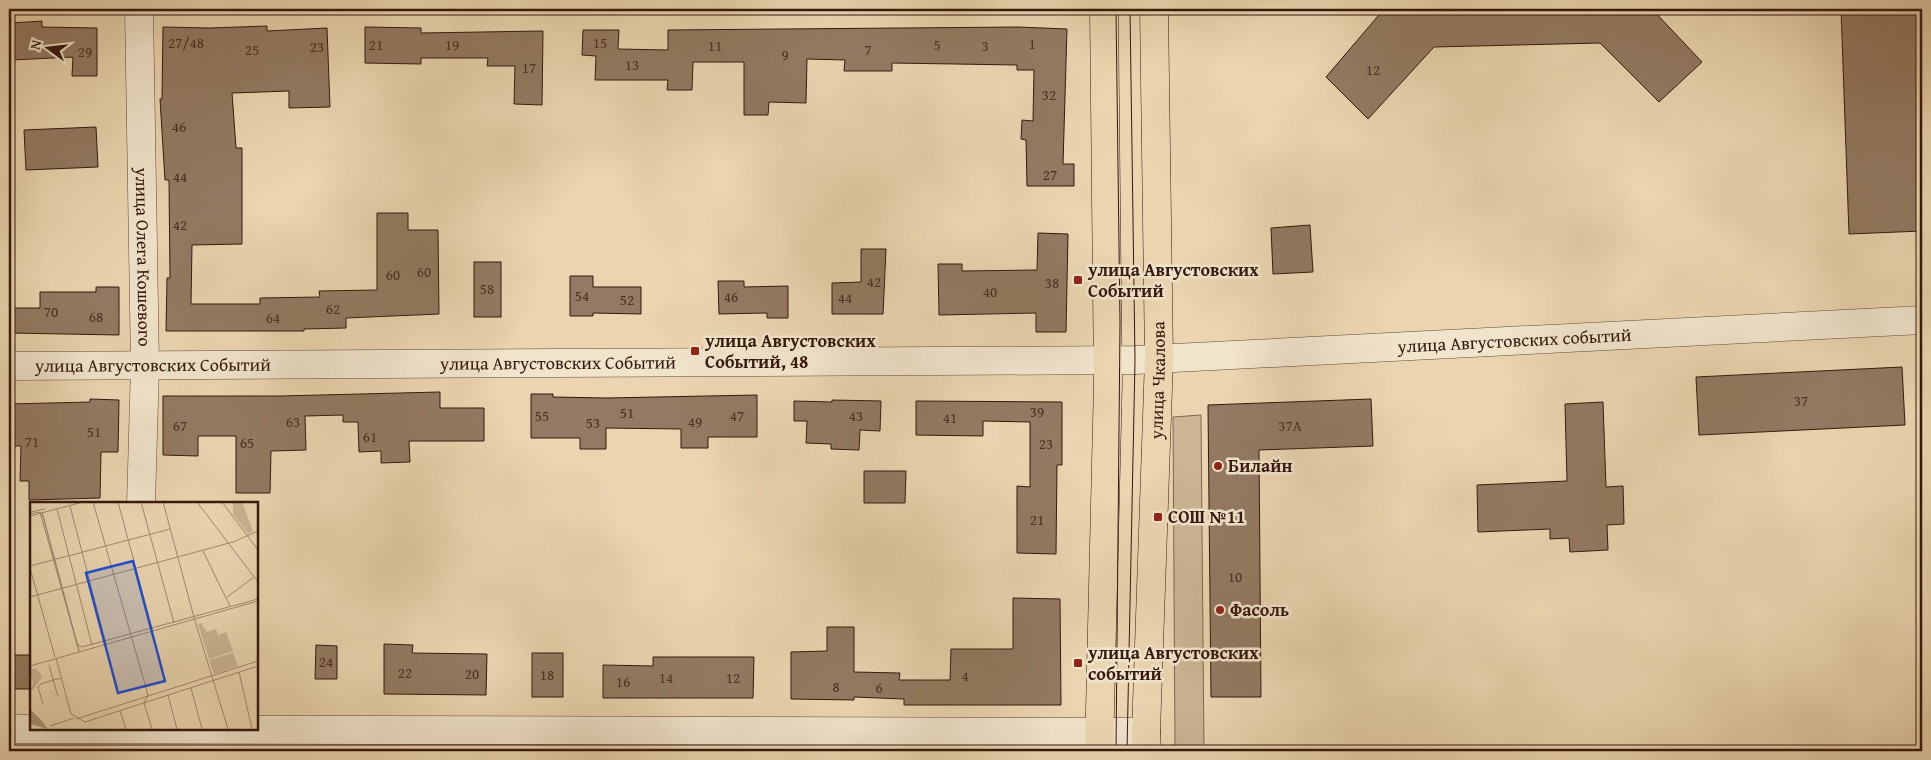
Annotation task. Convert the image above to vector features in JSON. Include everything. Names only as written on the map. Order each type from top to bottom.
[{"type":"main road","points":[[1099,742],[1108,359],[1104,9]]},
{"type":"main road","name":"улица Чкалова","points":[[1147,742],[1159,359],[1154,9]]},
{"type":"street","name":"улица Олега Кошевого","points":[[139,9],[145,366],[141,502]]},
{"type":"street","name":"улица Августовских событий","points":[[1108,359],[1159,359],[1922,320]]},
{"type":"street","name":"улица Августовских Событий","points":[[9,366],[1108,359]]},
{"type":"street","points":[[9,729],[139,737],[1147,742]]},
{"type":"shaded area","points":[[1201,415],[1204,751],[1175,751],[1173,417]]},
{"type":"building","points":[[1384,9],[1652,9],[1702,62],[1659,102],[1600,43],[1434,47],[1368,119],[1326,77]]},
{"type":"building","points":[[1841,9],[1922,9],[1922,231],[1849,234]]},
{"type":"building","points":[[42,21],[42,27],[97,28],[97,76],[72,76],[73,57],[12,60],[11,23]]},
{"type":"building","points":[[267,26],[267,31],[327,28],[330,107],[289,108],[289,91],[232,93],[236,148],[242,148],[242,244],[192,245],[191,304],[260,304],[260,298],[320,297],[319,291],[377,290],[377,213],[408,213],[408,230],[438,230],[439,314],[346,318],[346,328],[304,329],[304,331],[166,331],[167,278],[170,278],[169,180],[165,180],[160,99],[162,99],[163,27]]},
{"type":"building","points":[[365,27],[421,28],[421,33],[543,31],[542,105],[514,104],[515,66],[487,66],[488,58],[421,58],[421,64],[365,63]]},
{"type":"building","points":[[1018,27],[1067,29],[1063,164],[1074,164],[1074,186],[1027,186],[1026,140],[1021,139],[1022,120],[1033,121],[1034,70],[1017,70],[1017,65],[892,63],[892,71],[844,71],[845,60],[807,59],[806,103],[769,102],[768,115],[744,115],[744,62],[693,62],[692,90],[667,90],[668,80],[595,80],[596,56],[582,55],[583,30],[619,30],[618,49],[668,50],[668,30]]},
{"type":"building","points":[[96,127],[98,167],[26,170],[24,130]]},
{"type":"building","points":[[1310,225],[1313,272],[1273,274],[1271,228]]},
{"type":"building","points":[[1038,233],[1068,234],[1066,332],[1036,332],[1036,313],[939,315],[938,264],[962,264],[962,271],[1037,270]]},
{"type":"building","points":[[861,249],[886,249],[883,314],[832,314],[832,283],[861,282]]},
{"type":"building","points":[[474,262],[501,262],[501,317],[474,317]]},
{"type":"building","points":[[570,276],[593,276],[593,287],[641,287],[641,314],[593,313],[593,316],[570,316]]},
{"type":"building","points":[[718,281],[744,281],[744,287],[788,286],[788,318],[767,318],[767,313],[719,314]]},
{"type":"building","points":[[96,287],[119,287],[119,335],[9,333],[9,308],[40,308],[40,292],[96,292]]},
{"type":"building","points":[[1902,367],[1905,425],[1699,435],[1696,377]]},
{"type":"building","points":[[440,392],[440,408],[484,408],[484,441],[409,441],[410,462],[381,463],[381,451],[359,452],[358,422],[343,422],[343,415],[305,416],[306,450],[271,451],[270,493],[236,493],[236,436],[198,436],[198,456],[163,455],[163,396],[280,396]]},
{"type":"building","points":[[531,394],[553,394],[553,397],[607,398],[757,395],[757,437],[708,437],[708,448],[681,448],[681,429],[606,428],[606,449],[580,449],[580,438],[531,438]]},
{"type":"building","points":[[90,399],[119,400],[118,452],[101,452],[100,498],[29,500],[29,481],[20,481],[21,446],[9,446],[9,404],[90,402]]},
{"type":"building","points":[[1371,399],[1373,446],[1259,450],[1261,697],[1211,697],[1208,405]]},
{"type":"building","points":[[832,400],[881,401],[880,431],[860,430],[859,450],[831,449],[831,444],[806,443],[807,421],[794,421],[794,401],[832,402]]},
{"type":"building","points":[[916,401],[1062,402],[1062,465],[1057,465],[1056,554],[1017,553],[1017,486],[1030,487],[1030,422],[983,421],[983,436],[916,435]]},
{"type":"building","points":[[1603,402],[1606,487],[1623,486],[1624,524],[1607,525],[1608,550],[1570,552],[1569,538],[1550,539],[1550,529],[1478,532],[1477,485],[1567,481],[1565,404]]},
{"type":"building","points":[[864,471],[906,471],[905,503],[864,503]]},
{"type":"building","points":[[1013,598],[1060,599],[1061,705],[904,705],[904,699],[854,697],[854,700],[791,699],[791,652],[827,651],[827,627],[854,627],[854,672],[900,673],[899,680],[950,680],[951,649],[1013,649]]},
{"type":"building","points":[[384,644],[413,645],[412,653],[487,654],[486,695],[384,694]]},
{"type":"building","points":[[316,645],[337,646],[337,679],[315,679]]},
{"type":"building","points":[[532,653],[563,653],[563,697],[532,697]]},
{"type":"building","points":[[9,655],[30,655],[30,689],[9,689]]},
{"type":"building","points":[[653,657],[754,657],[753,698],[603,698],[603,665],[653,666]]},
{"type":"tram line","points":[[1116,9],[1120,323],[1116,751]]},
{"type":"tram line","points":[[1127,751],[1135,360],[1130,9]]},
{"type":"place","name":"улица Августовских Событий","points":[[1078,280]]},
{"type":"place","name":"улица Августовских Событий, 48","points":[[695,351]]},
{"type":"place","name":"Билайн","points":[[1218,466]]},
{"type":"place","name":"СОШ №11","points":[[1158,517]]},
{"type":"place","name":"Фасоль","points":[[1220,610]]},
{"type":"place","name":"улица Августовских событий","points":[[1078,663]]}]
